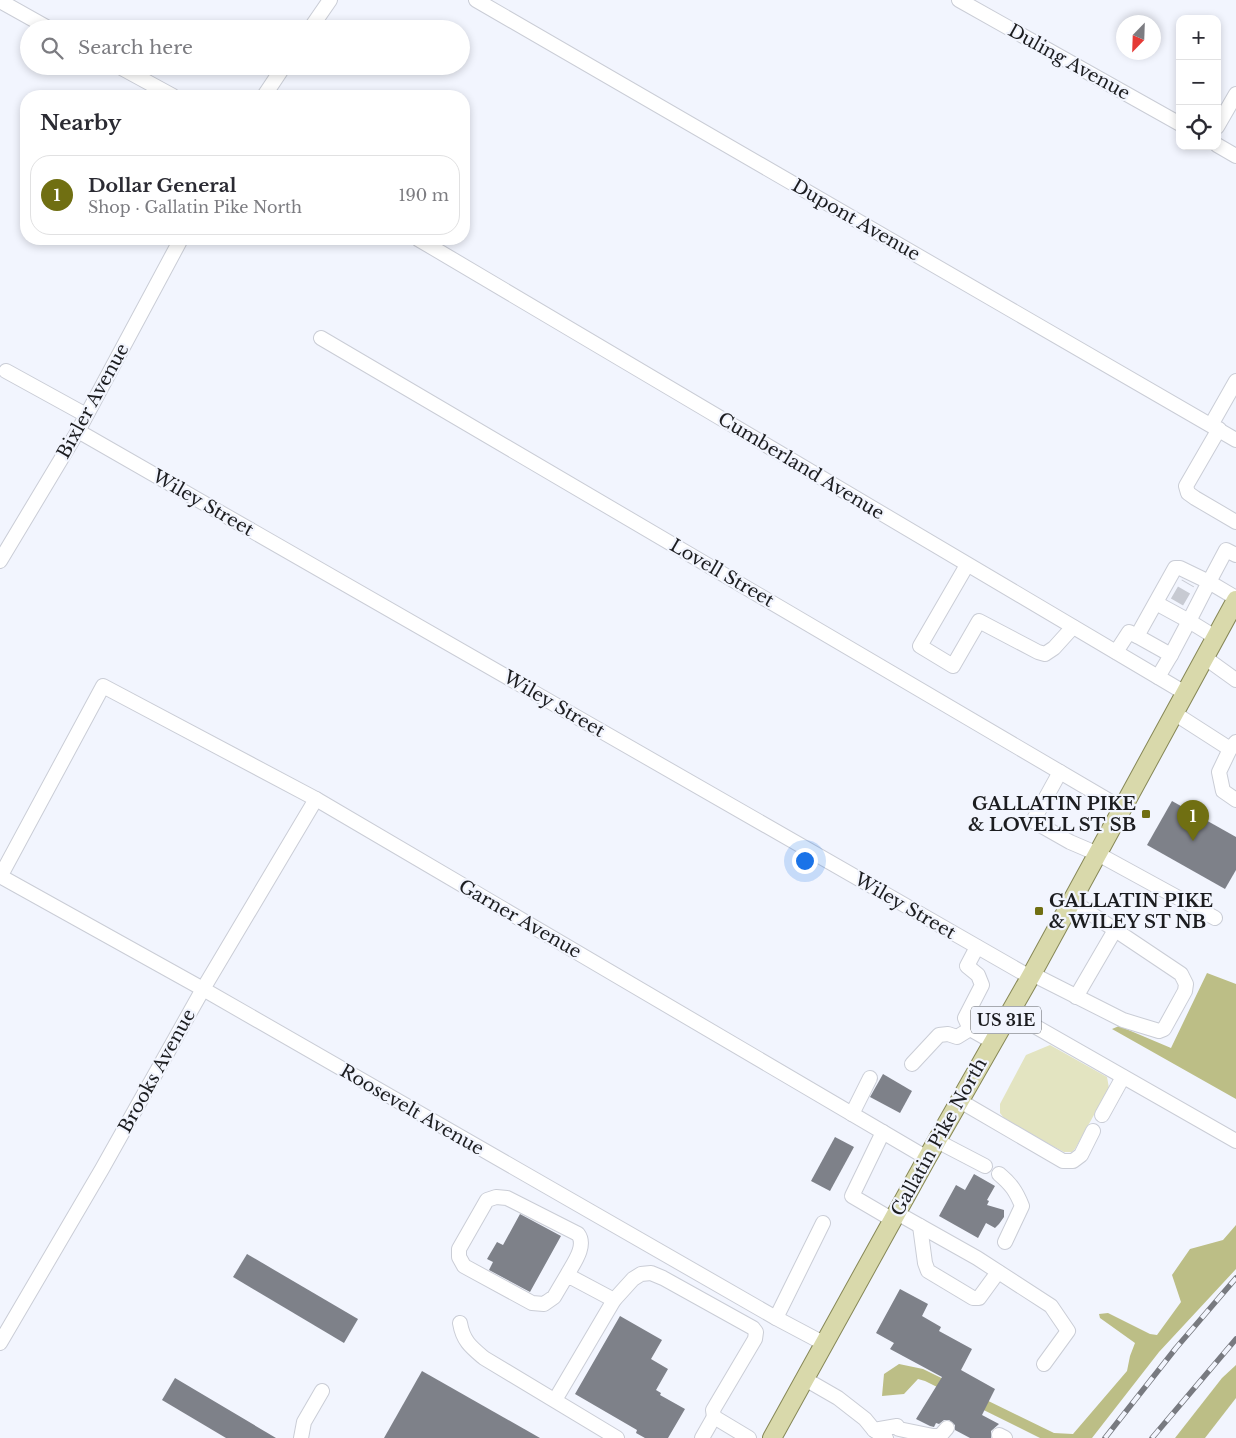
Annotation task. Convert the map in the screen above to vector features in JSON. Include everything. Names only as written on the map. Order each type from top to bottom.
[{"type":"main road","name":"Gallatin Pike North","points":[[772,1438],[927,1158],[1031,976],[1236,599]]},
{"type":"street","points":[[316,20],[330,0]]},
{"type":"street","name":"Dupont Avenue","points":[[476,0],[1236,440]]},
{"type":"street","name":"Duling Avenue","points":[[959,0],[1176,122]]},
{"type":"street","points":[[0,1],[34,20]]},
{"type":"street","points":[[134,75],[162,90]]},
{"type":"street","points":[[268,90],[278,75]]},
{"type":"street","points":[[1221,120],[1236,94]]},
{"type":"street","points":[[1221,147],[1236,156]]},
{"type":"street","name":"Bixler Avenue","points":[[0,561],[78,431],[179,245]]},
{"type":"street","name":"Cumberland Avenue","points":[[428,245],[1184,693]]},
{"type":"street","name":"Lovell Street","points":[[322,338],[1123,809]]},
{"type":"street","points":[[6,371],[86,415]]},
{"type":"street","points":[[1236,381],[1186,486],[1188,493],[1236,522]]},
{"type":"street","name":"Wiley Street","points":[[78,431],[977,947],[1031,976],[1122,1020],[1159,1031],[1164,1029],[1185,991],[1186,984],[1181,974],[1115,930]]},
{"type":"street","points":[[1158,678],[1226,550],[1236,555]]},
{"type":"street","points":[[967,565],[920,646],[953,666],[979,620],[1045,654],[1054,648],[1073,627]]},
{"type":"street","points":[[1137,636],[1175,568],[1180,568],[1191,579],[1209,582],[1236,599]]},
{"type":"street","points":[[1156,603],[1175,607],[1189,622],[1215,637]]},
{"type":"street","points":[[1116,652],[1128,632],[1171,655]]},
{"type":"street","points":[[1204,658],[1236,680]]},
{"type":"street","name":"Garner Avenue","points":[[0,876],[103,686],[316,799],[927,1158]]},
{"type":"street","points":[[1174,713],[1233,745],[1220,772],[1223,790],[1236,800]]},
{"type":"street","points":[[1060,772],[1033,821],[1215,918]]},
{"type":"street","name":"Brooks Avenue","points":[[0,1343],[102,1168],[202,989],[316,799]]},
{"type":"street","name":"Roosevelt Avenue","points":[[0,876],[202,989],[776,1318],[825,1344]]},
{"type":"street","points":[[1072,900],[1115,930],[1076,997]]},
{"type":"street","points":[[977,947],[966,966],[978,975],[982,984],[965,1018],[970,1029],[993,1042]]},
{"type":"street","points":[[1010,1012],[1236,1141]]},
{"type":"street","points":[[912,1064],[939,1035],[948,1034],[957,1037],[970,1029]]},
{"type":"street","points":[[1102,1115],[1123,1077]]},
{"type":"street","points":[[852,1114],[870,1078]]},
{"type":"street","points":[[960,1101],[1063,1161],[1073,1161],[1081,1155],[1093,1131]]},
{"type":"street","points":[[883,1132],[852,1196],[920,1226],[977,1258],[1052,1306],[1068,1331],[1044,1364]]},
{"type":"street","points":[[937,1141],[985,1166]]},
{"type":"street","points":[[999,1174],[1010,1184],[1022,1206],[1005,1242]]},
{"type":"street","points":[[496,1197],[507,1198],[578,1234],[582,1243],[567,1275],[554,1297],[544,1304],[532,1303],[464,1266],[459,1257],[459,1249],[486,1200],[496,1197]]},
{"type":"street","points":[[776,1318],[824,1223]]},
{"type":"street","points":[[920,1226],[924,1263],[928,1271],[973,1298],[979,1298],[998,1272]]},
{"type":"street","points":[[555,1400],[614,1300],[633,1279],[641,1274],[651,1273],[753,1328],[756,1332],[755,1339],[713,1410],[714,1418],[702,1438]]},
{"type":"street","points":[[567,1275],[614,1300]]},
{"type":"street","points":[[460,1323],[462,1335],[471,1347],[484,1358],[617,1438]]},
{"type":"street","points":[[806,1378],[838,1398],[865,1419],[874,1430],[886,1438]]},
{"type":"street","points":[[301,1438],[304,1422],[322,1391]]},
{"type":"street","points":[[714,1418],[749,1438]]},
{"type":"street","points":[[874,1430],[897,1426],[933,1436],[940,1436],[947,1428]]},
{"type":"green space","points":[[1207,973],[1236,984],[1236,1099],[1112,1029],[1119,1026],[1171,1048]]},
{"type":"green space","points":[[1050,1045],[1107,1077],[1109,1088],[1072,1152],[1064,1152],[1007,1122],[1000,1113],[1000,1104],[1026,1055]]},
{"type":"green space","points":[[1236,1225],[1236,1269],[1159,1352],[1092,1438],[1040,1438],[918,1379],[904,1394],[882,1396],[884,1374],[899,1364],[923,1369],[1054,1433],[1073,1434],[1127,1371],[1135,1343],[1100,1318],[1099,1314],[1108,1313],[1150,1334],[1157,1335],[1181,1302],[1172,1275],[1190,1249],[1223,1240]]},
{"type":"green space","points":[[1236,1365],[1236,1398],[1205,1438],[1175,1438],[1222,1378]]},
{"type":"building","points":[[1172,801],[1236,837],[1236,870],[1225,889],[1147,845]]},
{"type":"building","points":[[883,1074],[912,1091],[900,1113],[870,1097]]},
{"type":"building","points":[[835,1137],[854,1147],[830,1191],[811,1181]]},
{"type":"building","points":[[974,1174],[995,1186],[987,1200],[989,1201],[987,1205],[1004,1210],[1004,1217],[999,1224],[995,1228],[986,1223],[978,1238],[939,1216],[956,1185],[965,1190]]},
{"type":"building","points":[[520,1214],[561,1236],[530,1292],[489,1270],[493,1262],[487,1259],[497,1242],[503,1245]]},
{"type":"building","points":[[247,1254],[358,1319],[344,1343],[233,1277]]},
{"type":"building","points":[[900,1289],[928,1304],[922,1316],[941,1327],[939,1331],[972,1349],[961,1370],[995,1389],[982,1415],[999,1424],[991,1431],[991,1438],[970,1438],[955,1430],[955,1425],[949,1420],[944,1420],[939,1424],[936,1423],[934,1427],[916,1419],[942,1377],[890,1349],[894,1343],[876,1333]]},
{"type":"building","points":[[620,1316],[662,1340],[651,1359],[668,1369],[656,1390],[661,1393],[660,1395],[685,1409],[668,1438],[645,1438],[636,1433],[637,1430],[575,1394]]},
{"type":"building","points":[[422,1371],[540,1438],[384,1438]]},
{"type":"building","points":[[175,1378],[276,1438],[226,1438],[162,1400]]},
{"type":"tunnel","points":[[1177,602],[1188,583]]},
{"type":"railway","points":[[1105,1438],[1176,1348],[1236,1278]]},
{"type":"railway","points":[[1152,1438],[1236,1339]]},
{"type":"place","name":"GALLATIN PIKE & LOVELL ST SB","points":[[1146,814]]},
{"type":"place","name":"Dollar General","points":[[1193,841]]},
{"type":"place","name":"GALLATIN PIKE & WILEY ST NB","points":[[1039,911]]}]
